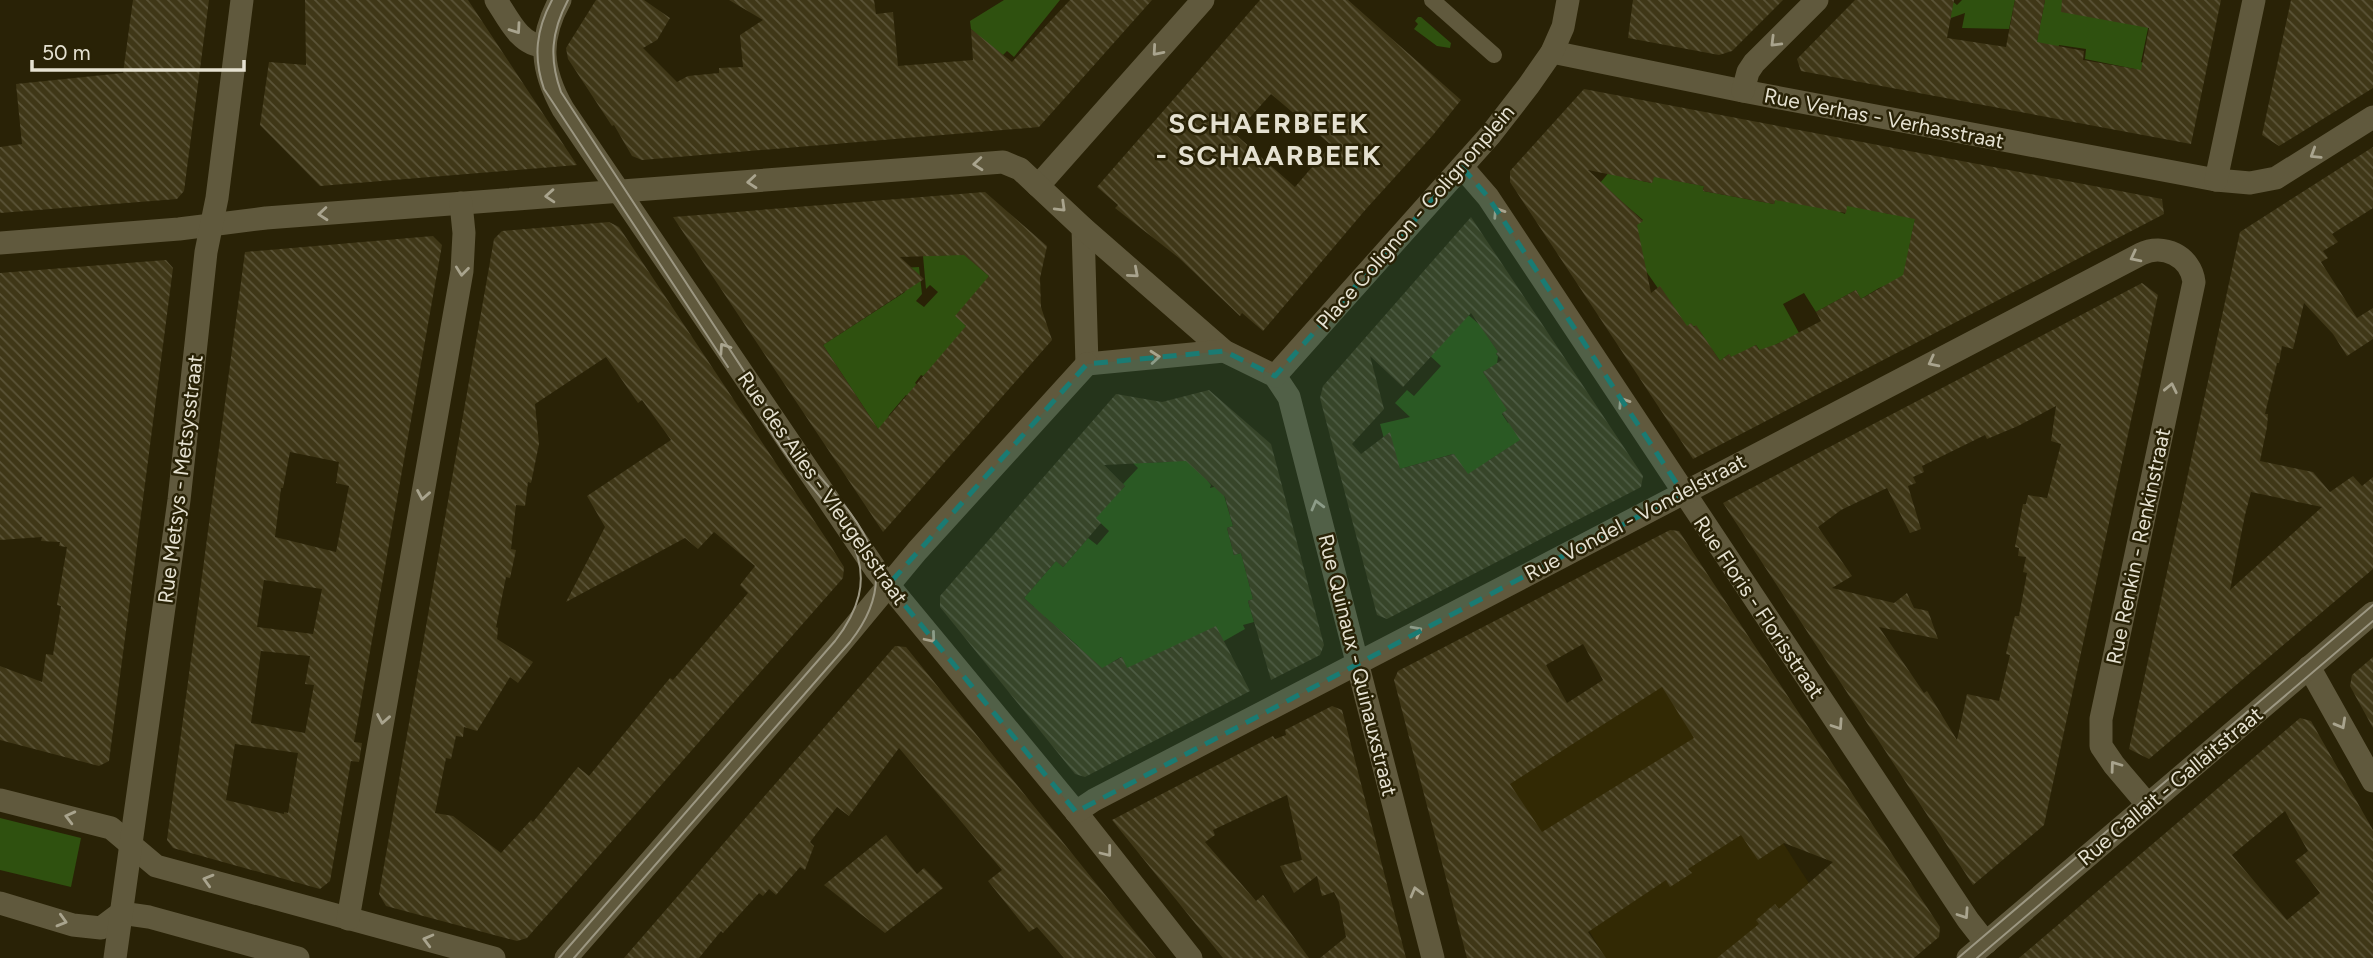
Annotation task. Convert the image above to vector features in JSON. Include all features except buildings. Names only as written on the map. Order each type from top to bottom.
[{"type":"street","name":"Rue Metsys - Metsysstraat","points":[[115,958],[180,500],[206,252],[217,198],[242,0]]},
{"type":"street","points":[[496,0],[525,41],[537,46],[544,46],[551,18],[560,0]]},
{"type":"street","points":[[1038,186],[1203,0]]},
{"type":"street","points":[[1432,0],[1494,55]]},
{"type":"street","name":"Place Colignon - Colignonplein","points":[[1275,376],[1506,114],[1552,52],[1563,27],[1567,0]]},
{"type":"street","points":[[1743,91],[1748,72],[1754,63],[1817,0]]},
{"type":"street","points":[[2255,0],[2216,180],[2250,183],[2276,178],[2373,117]]},
{"type":"street","name":"Rue des Ailes - Vleugelsstraat","points":[[544,46],[545,67],[556,97],[888,586],[1076,812],[1191,958]]},
{"type":"street","name":"Rue Verhas - Verhasstraat","points":[[1552,52],[1743,91],[2216,180]]},
{"type":"street","points":[[0,243],[461,203],[1003,162],[1020,169],[1224,351],[1275,376]]},
{"type":"street","name":"Rue Floris - Florisstraat","points":[[1462,167],[1488,197],[1968,920],[1986,943]]},
{"type":"street","points":[[348,919],[462,271],[464,233],[461,203]]},
{"type":"street","points":[[1083,228],[1087,364]]},
{"type":"street","name":"Rue Vondel - Vondelstraat","points":[[1076,812],[1094,800],[2149,250],[2159,249],[2176,254],[2192,273]]},
{"type":"street","name":"Rue Renkin - Renkinstraat","points":[[2148,805],[2101,746],[2101,719],[2194,282],[2192,273]]},
{"type":"street","points":[[566,958],[888,586],[1087,364],[1224,351]]},
{"type":"street","name":"Rue Quinaux - Quinauxstraat","points":[[1275,376],[1289,397],[1433,958]]},
{"type":"street","name":"Rue Gallait - Gallaitstraat","points":[[1968,958],[2373,613]]},
{"type":"street","points":[[2309,667],[2373,781]]},
{"type":"street","points":[[0,800],[111,828],[156,866],[494,958]]},
{"type":"street","points":[[0,903],[73,925],[101,928],[121,913],[149,917],[298,958]]},
{"type":"highlighted area","points":[[1462,167],[1488,197],[1683,493],[1076,812],[888,585],[1087,364],[1224,351],[1275,376]]},
{"type":"shaded area","points":[[1656,646],[1857,958],[1605,958],[1487,756]]},
{"type":"green space","points":[[1004,0],[1060,0],[1014,57],[1007,51],[1002,56],[971,29],[970,21]]},
{"type":"green space","points":[[1951,0],[1957,5],[1962,0],[2015,0],[2009,29],[1962,28],[1965,13],[1951,18]]},
{"type":"green space","points":[[2045,0],[2154,0],[2141,62],[2157,68],[2155,77],[2135,69],[2085,59],[2086,49],[2059,45],[2057,55],[2036,46]]},
{"type":"green space","points":[[1418,17],[1451,43],[1450,48],[1437,46],[1414,29],[1418,24],[1415,21]]},
{"type":"green space","points":[[1621,158],[1627,178],[1652,183],[1655,168],[1678,181],[1704,186],[1703,191],[1774,204],[1777,190],[1843,201],[1840,212],[1845,214],[1847,203],[1889,214],[1916,215],[1909,248],[1962,257],[1879,288],[1861,299],[1856,290],[1816,312],[1804,293],[1783,304],[1799,333],[1761,352],[1756,345],[1732,358],[1729,354],[1720,361],[1696,326],[1685,327],[1620,234],[1643,220],[1600,183]]},
{"type":"green space","points":[[957,248],[989,276],[964,324],[976,336],[921,375],[915,383],[925,391],[916,403],[906,395],[889,415],[882,435],[823,345],[905,292],[902,268],[919,267],[922,294],[916,301],[924,307],[938,292],[930,285],[926,289],[923,256],[951,255]]},
{"type":"green space","points":[[1464,311],[1481,326],[1498,352],[1497,364],[1483,372],[1511,407],[1502,414],[1508,423],[1519,415],[1530,434],[1488,461],[1502,488],[1482,498],[1453,454],[1400,469],[1386,446],[1380,424],[1410,417],[1395,403],[1407,390],[1414,396],[1441,366],[1427,353]]},
{"type":"green space","points":[[1188,455],[1211,476],[1207,480],[1210,488],[1221,485],[1233,526],[1227,528],[1234,555],[1241,553],[1253,599],[1248,601],[1254,622],[1243,625],[1245,629],[1224,641],[1132,678],[1121,657],[1111,663],[1109,683],[1077,645],[1045,617],[1031,629],[1026,613],[1034,607],[1024,598],[1056,561],[1063,567],[1088,538],[1097,545],[1109,531],[1092,515],[1108,504],[1125,486],[1123,484],[1138,468],[1133,463],[1167,462]]},
{"type":"green space","points":[[0,818],[81,838],[71,887],[0,870]]},
{"type":"tram line","points":[[552,0],[542,22],[537,55],[544,89],[728,367]]},
{"type":"tram line","points":[[568,0],[555,34],[553,57],[561,92],[785,433],[855,520],[868,541],[875,564],[876,588],[868,614],[850,642],[574,958]]},
{"type":"tram line","points":[[559,958],[835,641],[851,616],[859,593],[861,571],[856,552],[833,513],[761,417]]},
{"type":"tram line","points":[[1958,958],[2373,605]]},
{"type":"tram line","points":[[1977,958],[2373,621]]},
{"type":"district","name":"SCHAERBEEK - SCHAARBEEK","points":[[1269,139]]}]
